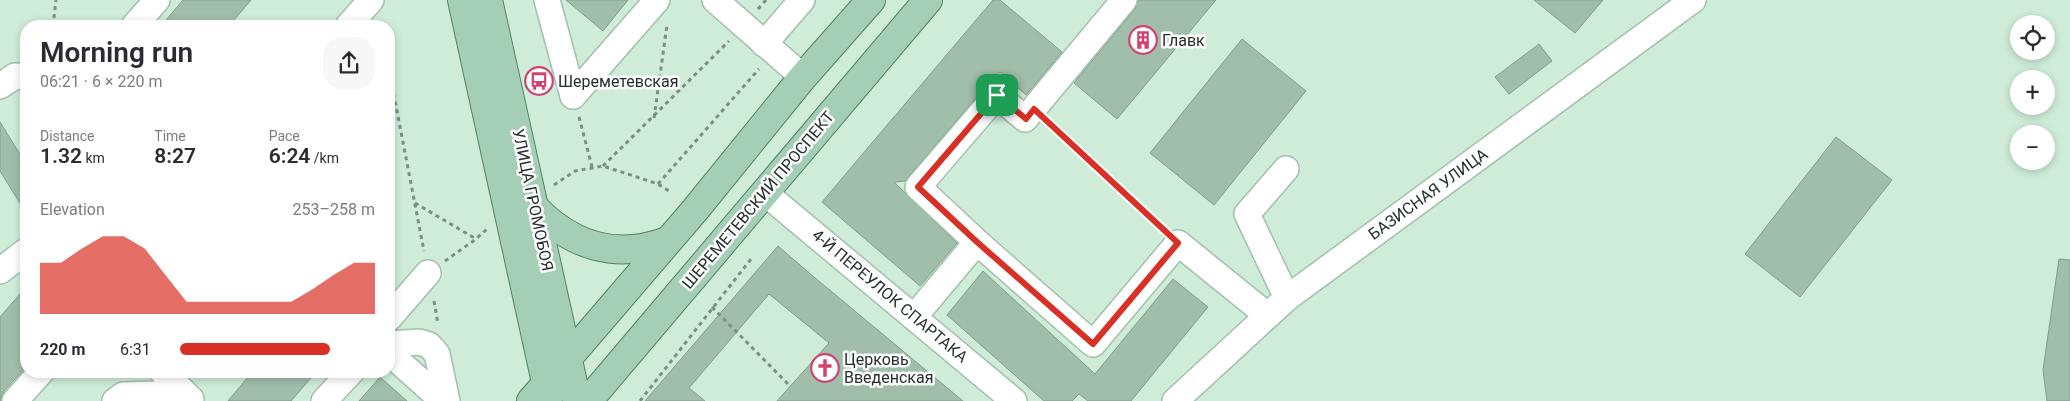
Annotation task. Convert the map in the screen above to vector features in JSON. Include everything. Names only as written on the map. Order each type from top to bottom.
[{"type":"main road","name":"УЛИЦА ГРОМОБОЯ","points":[[462,0],[542,395]]},
{"type":"main road","name":"УЛИЦА ГРОМОБОЯ","points":[[488,0],[577,401]]},
{"type":"main road","points":[[542,395],[568,357],[695,210],[803,77],[871,0]]},
{"type":"main road","name":"ШЕРЕМЕТЕВСКИЙ ПРОСПЕКТ","points":[[588,401],[928,0]]},
{"type":"main road","points":[[534,207],[550,224],[565,235],[598,246],[625,250],[651,247],[667,241]]},
{"type":"street","points":[[139,20],[157,0]]},
{"type":"street","points":[[353,20],[371,0]]},
{"type":"street","points":[[547,0],[573,96],[662,10]]},
{"type":"street","points":[[715,0],[803,77]]},
{"type":"street","points":[[769,48],[802,0]]},
{"type":"street","points":[[1124,0],[1026,119],[997,95],[918,187],[977,242],[1093,344],[1178,243],[1267,315]]},
{"type":"street","name":"БАЗИСНАЯ УЛИЦА","points":[[1175,401],[1287,298],[1678,4]]},
{"type":"street","points":[[0,86],[15,76],[20,76]]},
{"type":"street","points":[[1286,169],[1247,214],[1287,298]]},
{"type":"street","name":"4-Й ПЕРЕУЛОК СПАРТАКА","points":[[765,192],[1014,401]]},
{"type":"street","points":[[914,317],[977,242]]},
{"type":"street","points":[[0,271],[20,256]]},
{"type":"street","points":[[395,311],[428,273]]},
{"type":"street","points":[[395,344],[420,342],[429,345],[436,354],[445,401]]},
{"type":"street","points":[[395,359],[445,401]]},
{"type":"street","points":[[15,401],[36,378]]},
{"type":"street","points":[[169,378],[188,396]]},
{"type":"street","points":[[316,401],[336,378]]},
{"type":"street","points":[[324,401],[345,378]]},
{"type":"street","points":[[339,401],[359,378]]},
{"type":"street","points":[[115,401],[124,395],[188,396]]},
{"type":"path","points":[[54,20],[56,0]]},
{"type":"path","points":[[604,166],[654,118],[766,0]]},
{"type":"path","points":[[654,118],[662,10]]},
{"type":"path","points":[[658,184],[769,48]]},
{"type":"path","points":[[573,96],[592,167]]},
{"type":"path","points":[[395,102],[439,328]]},
{"type":"path","points":[[1034,109],[1178,243]]},
{"type":"path","points":[[553,186],[575,172],[604,166],[658,184],[669,191]]},
{"type":"path","points":[[414,202],[476,239]]},
{"type":"path","points":[[428,273],[476,239],[490,226]]},
{"type":"path","points":[[640,401],[751,259]]},
{"type":"path","points":[[712,307],[790,386]]},
{"type":"building","points":[[183,0],[251,0],[234,20],[166,20]]},
{"type":"building","points":[[566,0],[628,0],[603,31]]},
{"type":"building","points":[[993,0],[1000,0],[1062,52],[1026,95],[1000,72],[905,181],[894,182],[957,243],[920,286],[822,202]]},
{"type":"building","name":"Главк","points":[[1138,0],[1216,0],[1117,119],[1074,83],[1135,9]]},
{"type":"building","points":[[1534,0],[1603,0],[1575,33]]},
{"type":"building","points":[[1242,39],[1306,91],[1214,205],[1150,153]]},
{"type":"building","points":[[1539,44],[1552,61],[1509,94],[1495,77]]},
{"type":"building","points":[[0,122],[20,154],[20,203],[0,171]]},
{"type":"building","points":[[1836,137],[1892,180],[1800,297],[1745,254]]},
{"type":"building","points":[[778,246],[963,401],[777,401],[829,343],[769,294],[689,388],[705,401],[645,401]]},
{"type":"building","points":[[2059,259],[2070,260],[2070,401],[2047,401],[2043,370]]},
{"type":"building","points":[[983,271],[1095,374],[1173,279],[1208,307],[1131,401],[1088,401],[1079,394],[1072,401],[1044,401],[947,315]]},
{"type":"building","points":[[20,294],[20,374],[4,391],[0,401],[0,317]]},
{"type":"building","points":[[247,378],[311,378],[291,401],[228,401]]},
{"type":"building","points":[[381,378],[407,401],[359,401]]},
{"type":"place","name":"Главк","points":[[1143,40]]},
{"type":"place","name":"Шереметевская","points":[[539,81]]},
{"type":"place","name":"Церковь Введенская","points":[[825,368]]},
{"type":"route","points":[[997,95],[1026,119],[1034,109],[1178,243],[1093,344],[977,242],[918,187],[997,95]]}]
